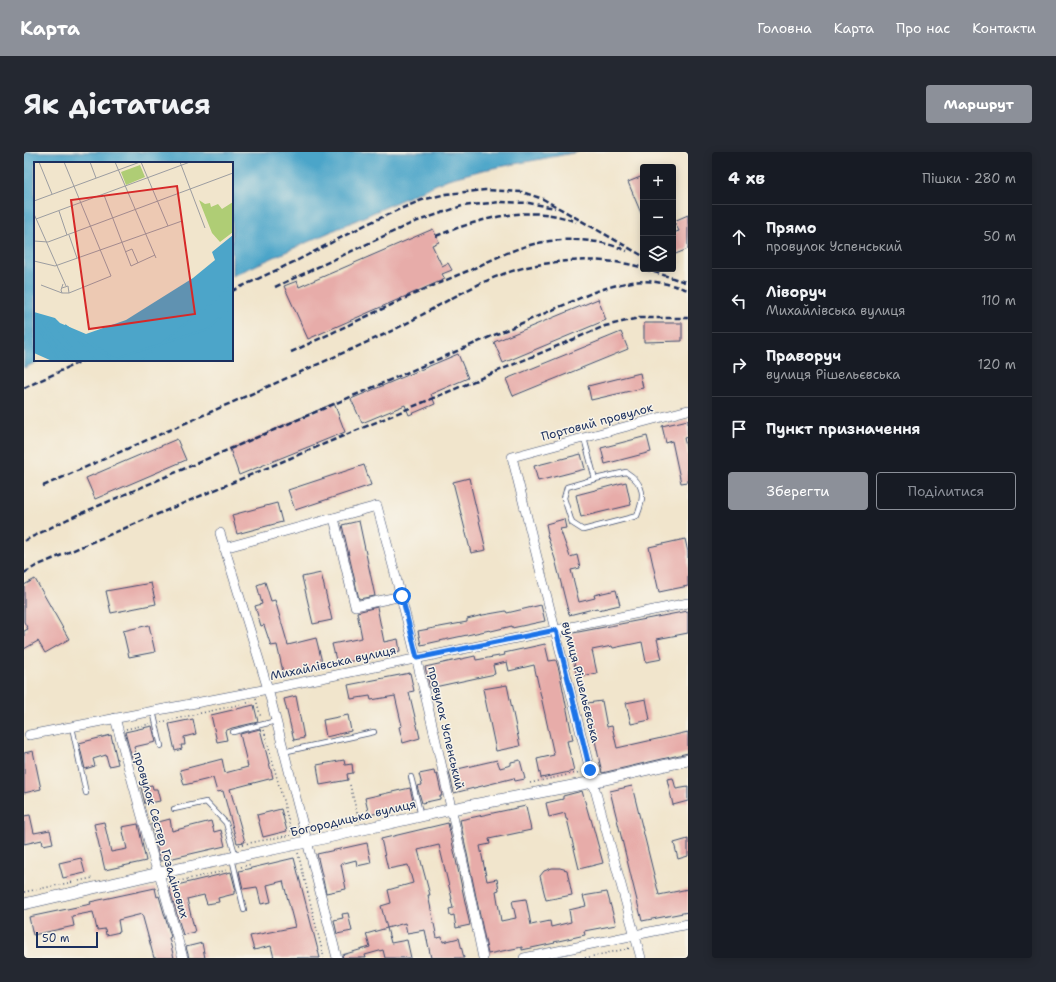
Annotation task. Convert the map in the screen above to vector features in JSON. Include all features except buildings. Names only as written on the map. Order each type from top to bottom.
[{"type":"street","name":"Портовий провулок","points":[[512,457],[688,410]]},
{"type":"street","name":"вулиця Рішельєвська","points":[[512,457],[593,782],[641,958]]},
{"type":"street","name":"провулок Успенський","points":[[334,518],[377,506],[402,596],[417,658],[452,809],[483,958]]},
{"type":"street","points":[[224,548],[334,518],[355,606],[402,596]]},
{"type":"street","points":[[220,533],[268,689],[337,958]]},
{"type":"street","name":"Михайлівська вулиця","points":[[29,736],[153,711],[255,696],[268,689],[688,603]]},
{"type":"street","name":"провулок Сестер Гозадінових","points":[[115,718],[155,864],[160,873],[183,958]]},
{"type":"street","name":"Богородицька вулиця","points":[[24,904],[160,873],[296,845],[452,809],[593,782],[688,760]]},
{"type":"street","points":[[524,958],[688,924]]},
{"type":"lane","points":[[584,438],[595,479]]},
{"type":"lane","points":[[626,472],[635,478],[642,488],[642,503],[637,516],[583,530],[572,523],[564,498],[566,487],[595,479],[626,472]]},
{"type":"lane","points":[[153,711],[161,746]]},
{"type":"lane","points":[[233,732],[276,722]]},
{"type":"lane","points":[[72,727],[86,794]]},
{"type":"lane","points":[[284,752],[374,732]]},
{"type":"lane","points":[[411,777],[421,816]]},
{"type":"lane","points":[[174,810],[206,802],[226,823],[244,910]]},
{"type":"path","points":[[118,730],[155,723],[255,696],[291,834],[296,845],[324,958]]},
{"type":"path","points":[[350,785],[359,821]]},
{"type":"path","points":[[24,892],[93,877]]},
{"type":"path","points":[[585,958],[631,948]]},
{"type":"water","points":[[24,152],[578,152],[483,170],[448,179],[233,276],[233,162],[34,162],[34,361],[39,361],[24,368]]},
{"type":"railway","points":[[233,291],[298,260],[367,224],[422,200],[446,194],[485,190],[522,192],[543,199],[640,254]]},
{"type":"railway","points":[[275,287],[412,223],[462,206],[501,202],[529,203],[555,208]]},
{"type":"railway","points":[[436,236],[487,219],[523,214],[559,216],[576,222]]},
{"type":"railway","points":[[291,352],[425,290],[529,245],[549,241],[583,240],[606,244],[627,251]]},
{"type":"railway","points":[[43,486],[383,335],[471,288],[508,272],[541,264],[585,260],[615,262],[640,267]]},
{"type":"railway","points":[[654,272],[688,283]]},
{"type":"railway","points":[[24,541],[68,519],[594,292],[620,284],[641,281],[662,283],[688,290]]},
{"type":"railway","points":[[24,573],[36,566],[205,494],[605,326],[639,318],[688,318]]},
{"type":"railway","points":[[24,388],[82,361]]},
{"type":"route","points":[[402,596],[417,658],[556,630],[590,770]]}]
